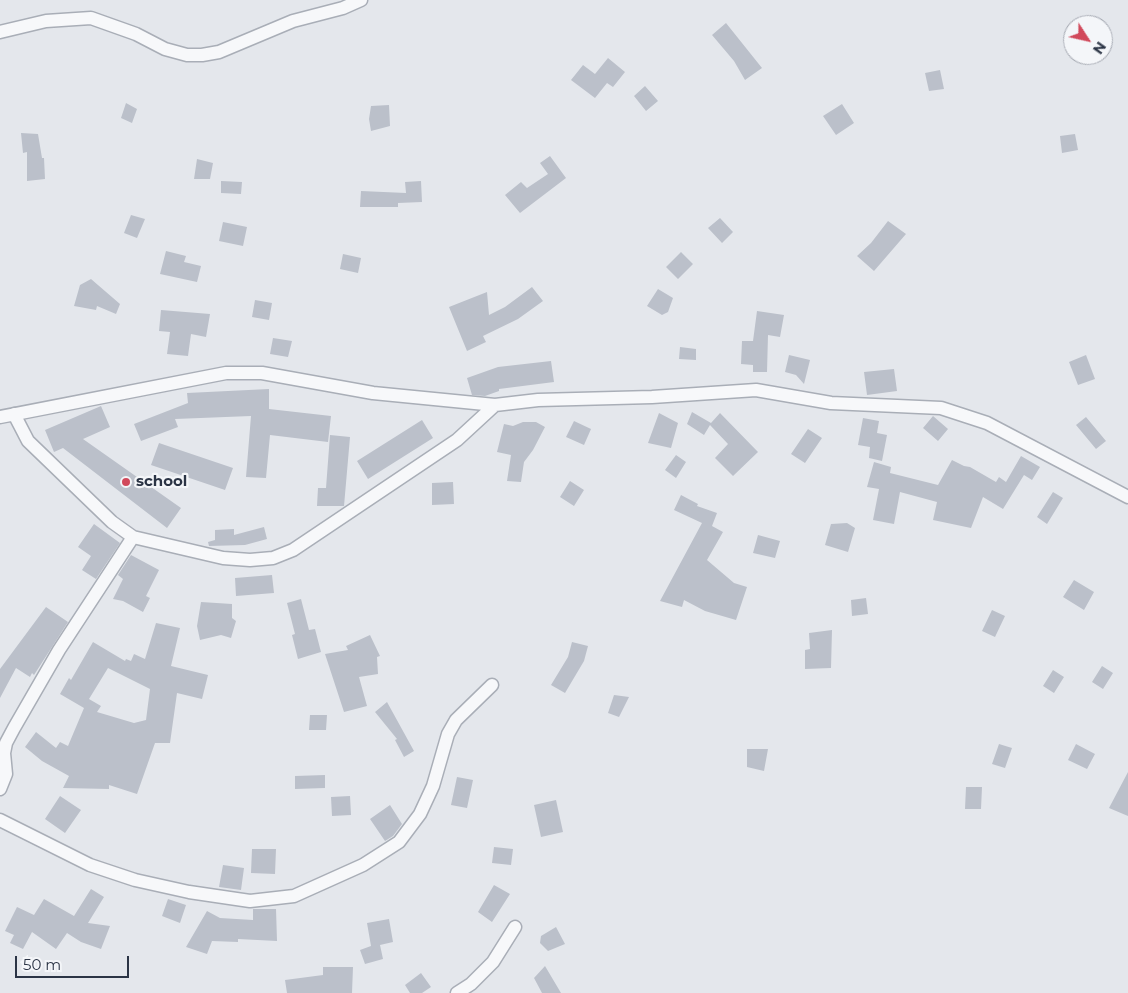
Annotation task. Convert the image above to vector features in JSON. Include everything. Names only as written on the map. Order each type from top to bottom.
[{"type":"street","points":[[0,32],[46,20],[90,18],[136,34],[165,49],[187,55],[202,55],[219,52],[292,21],[343,8],[361,0]]},
{"type":"street","points":[[0,417],[226,373],[262,373],[373,393],[495,405],[538,400],[652,397],[756,390],[831,403],[941,408],[987,423],[1128,497]]},
{"type":"street","points":[[14,414],[28,441],[112,522],[133,537],[222,558],[250,560],[273,558],[293,550],[457,440],[495,405]]},
{"type":"street","points":[[0,789],[6,774],[4,753],[6,743],[59,650],[133,537]]},
{"type":"street","points":[[0,820],[90,865],[135,880],[189,892],[250,901],[294,896],[324,884],[362,865],[399,842],[420,814],[434,786],[448,734],[456,720],[492,685]]},
{"type":"street","points":[[457,993],[471,984],[493,962],[515,927]]},
{"type":"building","points":[[726,23],[762,68],[745,80],[734,61],[712,35]]},
{"type":"building","points":[[608,58],[625,72],[613,87],[607,83],[595,98],[571,80],[583,65],[595,74]]},
{"type":"building","points":[[940,70],[944,89],[929,91],[925,73]]},
{"type":"building","points":[[645,86],[658,101],[646,111],[634,96]]},
{"type":"building","points":[[126,103],[137,109],[132,123],[121,118]]},
{"type":"building","points":[[842,104],[854,123],[836,135],[823,116]]},
{"type":"building","points":[[389,105],[390,126],[371,131],[369,119],[371,106]]},
{"type":"building","points":[[21,133],[38,134],[42,158],[44,158],[45,179],[27,181],[27,152],[23,153]]},
{"type":"building","points":[[1075,134],[1078,150],[1062,153],[1060,136]]},
{"type":"building","points":[[550,156],[566,178],[520,213],[505,195],[521,182],[527,188],[548,174],[540,163]]},
{"type":"building","points":[[197,159],[213,163],[210,179],[194,179]]},
{"type":"building","points":[[221,181],[242,182],[241,194],[221,193]]},
{"type":"building","points":[[421,181],[422,202],[398,203],[398,207],[360,207],[361,191],[406,193],[405,182]]},
{"type":"building","points":[[131,215],[145,219],[137,238],[124,233]]},
{"type":"building","points":[[720,218],[733,232],[722,243],[708,228]]},
{"type":"building","points":[[888,221],[906,234],[874,271],[857,256],[871,243]]},
{"type":"building","points":[[223,222],[247,227],[243,246],[219,241]]},
{"type":"building","points":[[166,251],[186,256],[184,262],[201,266],[197,282],[160,274]]},
{"type":"building","points":[[681,252],[693,264],[678,279],[666,267]]},
{"type":"building","points":[[343,254],[361,258],[358,273],[340,269]]},
{"type":"building","points":[[91,279],[120,304],[116,314],[97,306],[96,310],[74,306],[80,285]]},
{"type":"building","points":[[532,287],[543,301],[518,319],[483,336],[486,342],[467,351],[449,307],[487,292],[489,315],[505,307]]},
{"type":"building","points":[[658,289],[673,298],[668,312],[662,315],[647,306]]},
{"type":"building","points":[[255,300],[272,303],[269,320],[252,317]]},
{"type":"building","points":[[161,310],[210,314],[206,337],[191,334],[188,356],[167,354],[170,332],[159,331]]},
{"type":"building","points":[[757,311],[784,315],[780,337],[768,335],[767,372],[753,372],[753,365],[741,364],[742,341],[753,341]]},
{"type":"building","points":[[273,338],[292,341],[288,357],[270,354]]},
{"type":"building","points":[[680,347],[696,349],[696,360],[679,359]]},
{"type":"building","points":[[789,355],[810,360],[804,384],[796,375],[785,372]]},
{"type":"building","points":[[1086,355],[1095,379],[1078,385],[1069,362]]},
{"type":"building","points":[[551,361],[554,382],[499,389],[499,391],[485,396],[472,395],[467,378],[498,367]]},
{"type":"building","points":[[894,369],[897,391],[867,395],[864,372]]},
{"type":"building","points":[[269,389],[269,409],[331,416],[328,442],[270,435],[266,478],[246,477],[251,416],[175,419],[178,427],[141,441],[134,424],[188,403],[187,393]]},
{"type":"building","points":[[101,406],[110,427],[83,439],[181,508],[167,528],[63,448],[54,452],[45,430]]},
{"type":"building","points":[[692,412],[711,423],[720,413],[758,452],[733,476],[715,458],[728,444],[710,425],[704,435],[687,424]]},
{"type":"building","points":[[659,413],[678,423],[671,448],[648,443]]},
{"type":"building","points":[[933,416],[948,429],[938,441],[923,428]]},
{"type":"building","points":[[1086,417],[1106,441],[1096,449],[1076,425]]},
{"type":"building","points":[[863,418],[879,421],[877,433],[887,435],[882,461],[869,458],[870,447],[858,445]]},
{"type":"building","points":[[422,420],[433,438],[368,479],[357,461]]},
{"type":"building","points":[[574,421],[591,429],[584,445],[566,437]]},
{"type":"building","points":[[523,422],[536,422],[545,427],[533,450],[524,462],[521,482],[507,481],[511,455],[497,452],[504,424],[513,426]]},
{"type":"building","points":[[808,429],[822,438],[805,463],[791,454]]},
{"type":"building","points":[[330,435],[350,437],[344,506],[317,506],[318,488],[326,488]]},
{"type":"building","points":[[159,443],[233,468],[225,490],[151,465]]},
{"type":"building","points":[[676,455],[686,462],[676,478],[665,470]]},
{"type":"building","points":[[1021,456],[1040,467],[1032,480],[1024,475],[1003,509],[983,497],[971,528],[933,520],[937,502],[900,492],[894,524],[873,520],[879,489],[867,487],[874,462],[891,467],[890,473],[938,485],[952,460],[970,467],[996,482],[999,477],[1006,482]]},
{"type":"building","points":[[570,481],[584,490],[574,506],[560,497]]},
{"type":"building","points":[[453,482],[454,504],[432,505],[432,483]]},
{"type":"building","points":[[1053,492],[1063,498],[1047,524],[1037,517]]},
{"type":"building","points":[[681,495],[698,504],[697,506],[717,513],[712,526],[723,532],[707,560],[734,583],[747,587],[736,620],[705,611],[684,600],[682,607],[660,601],[702,523],[674,510]]},
{"type":"building","points":[[847,523],[855,528],[848,552],[825,545],[831,524]]},
{"type":"building","points":[[94,524],[120,543],[96,579],[82,570],[91,556],[78,547]]},
{"type":"building","points":[[264,527],[267,539],[245,545],[209,546],[208,542],[215,540],[215,530],[234,529],[234,535]]},
{"type":"building","points":[[758,535],[780,541],[775,558],[753,553]]},
{"type":"building","points":[[131,555],[159,570],[146,596],[150,598],[143,612],[123,601],[113,599],[123,579],[118,575]]},
{"type":"building","points":[[272,575],[274,593],[236,596],[235,578]]},
{"type":"building","points":[[1074,580],[1094,592],[1084,610],[1063,597]]},
{"type":"building","points":[[866,598],[868,614],[852,616],[851,600]]},
{"type":"building","points":[[301,599],[309,630],[315,629],[321,652],[298,659],[292,635],[295,634],[287,603]]},
{"type":"building","points":[[201,602],[232,604],[232,618],[236,621],[231,638],[221,635],[200,640],[197,626]]},
{"type":"building","points":[[46,607],[68,622],[34,675],[32,673],[30,677],[16,668],[0,698],[0,669]]},
{"type":"building","points":[[992,610],[1005,616],[995,637],[982,631]]},
{"type":"building","points":[[156,623],[180,628],[171,666],[208,675],[202,699],[177,693],[170,743],[155,743],[137,794],[109,785],[109,789],[63,788],[69,776],[42,761],[25,747],[36,732],[56,748],[60,742],[68,746],[84,708],[60,694],[69,678],[71,680],[93,642],[125,661],[126,659],[131,661],[134,654],[145,659]],"holes":[[[108,668],[150,689],[146,720],[134,723],[97,712],[101,706],[89,699]]]},
{"type":"building","points":[[832,630],[831,668],[805,669],[805,650],[810,649],[809,633]]},
{"type":"building","points":[[370,635],[380,656],[377,657],[378,674],[359,677],[367,706],[344,712],[325,654],[348,650],[346,646]]},
{"type":"building","points":[[572,642],[588,646],[584,661],[565,693],[551,685],[568,657]]},
{"type":"building","points":[[1102,666],[1113,673],[1103,689],[1092,682]]},
{"type":"building","points":[[1053,670],[1064,677],[1054,693],[1043,686]]},
{"type":"building","points":[[614,695],[629,697],[619,717],[608,713]]},
{"type":"building","points":[[387,702],[414,751],[404,757],[395,740],[397,739],[375,712]]},
{"type":"building","points":[[310,715],[327,715],[326,730],[309,730]]},
{"type":"building","points":[[999,744],[1012,748],[1005,768],[992,764]]},
{"type":"building","points":[[1076,744],[1095,754],[1087,769],[1068,760]]},
{"type":"building","points":[[747,749],[768,749],[764,771],[747,767]]},
{"type":"building","points":[[1128,772],[1128,816],[1109,808]]},
{"type":"building","points":[[325,775],[325,788],[295,789],[295,776]]},
{"type":"building","points":[[457,777],[473,780],[467,808],[451,805]]},
{"type":"building","points":[[966,787],[982,787],[981,809],[965,809]]},
{"type":"building","points":[[60,796],[81,810],[65,833],[45,819]]},
{"type":"building","points":[[350,796],[351,815],[332,816],[331,797]]},
{"type":"building","points":[[556,800],[563,832],[541,837],[534,805]]},
{"type":"building","points":[[390,805],[402,824],[393,836],[385,841],[370,819]]},
{"type":"building","points":[[494,847],[513,849],[511,865],[492,863]]},
{"type":"building","points":[[252,849],[276,849],[275,874],[251,873]]},
{"type":"building","points":[[223,865],[244,868],[241,890],[219,887]]},
{"type":"building","points":[[494,885],[510,894],[492,922],[478,912]]},
{"type":"building","points":[[91,889],[104,897],[88,923],[110,926],[101,949],[81,942],[67,933],[56,949],[32,932],[23,949],[10,943],[14,935],[5,931],[17,907],[34,915],[44,899],[74,916]]},
{"type":"building","points":[[168,899],[186,905],[180,923],[162,916]]},
{"type":"building","points":[[253,909],[276,909],[277,941],[238,939],[238,942],[212,941],[207,954],[186,947],[207,911],[220,918],[253,920]]},
{"type":"building","points":[[389,919],[393,942],[380,945],[383,959],[365,964],[360,950],[371,946],[367,923]]},
{"type":"building","points":[[556,927],[565,944],[548,951],[540,943],[541,936]]},
{"type":"building","points":[[545,966],[561,993],[542,993],[534,978]]},
{"type":"building","points":[[323,967],[353,967],[352,993],[287,993],[285,980],[323,975]]},
{"type":"building","points":[[421,973],[431,987],[422,993],[410,993],[405,985]]},
{"type":"place","name":"school","points":[[126,482]]}]
